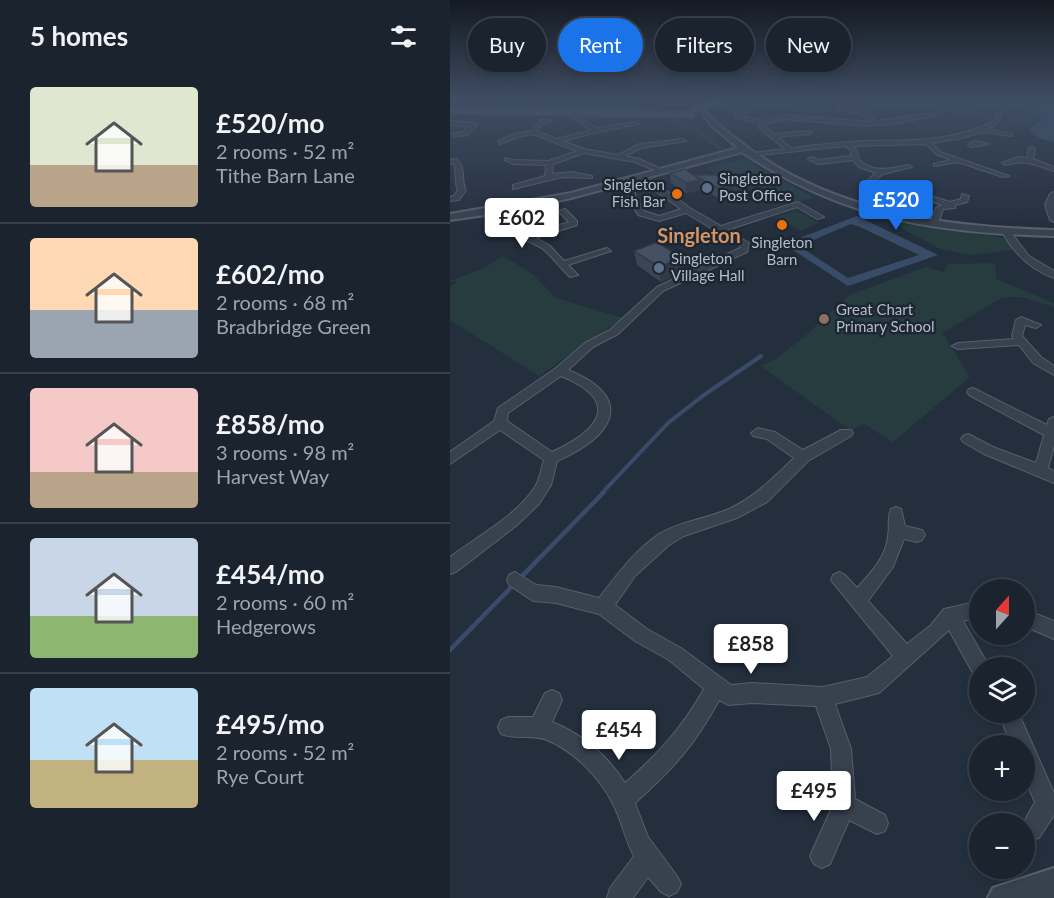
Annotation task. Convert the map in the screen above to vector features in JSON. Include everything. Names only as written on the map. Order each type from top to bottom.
[{"type":"street","points":[[562,143],[583,151],[637,160],[660,170]]},
{"type":"street","points":[[620,156],[637,147],[655,143]]},
{"type":"street","points":[[737,143],[774,170],[831,198],[901,218],[1006,232],[1054,233]]},
{"type":"street","points":[[782,143],[790,150]]},
{"type":"street","points":[[450,217],[495,211],[643,178],[660,170],[704,158],[749,152],[877,143]]},
{"type":"street","points":[[929,143],[938,153],[1005,176]]},
{"type":"street","points":[[972,143],[986,144]]},
{"type":"street","points":[[848,144],[854,151],[853,158]]},
{"type":"street","points":[[509,162],[550,163],[583,151]]},
{"type":"street","points":[[1005,163],[1028,153],[1054,169]]},
{"type":"street","points":[[811,159],[818,162],[853,158],[863,167],[881,172]]},
{"type":"street","points":[[936,165],[958,160]]},
{"type":"street","points":[[450,162],[456,161],[462,177],[459,185],[462,190],[456,198],[450,199]]},
{"type":"street","points":[[548,176],[550,163]]},
{"type":"street","points":[[866,182],[881,172],[909,167]]},
{"type":"street","points":[[984,182],[993,172]]},
{"type":"street","points":[[516,187],[548,176],[584,174],[590,177]]},
{"type":"street","points":[[450,179],[462,177]]},
{"type":"street","points":[[450,459],[500,423],[502,411],[560,371],[589,345],[614,332],[660,289],[744,250],[746,245],[687,210],[643,178]]},
{"type":"street","points":[[632,194],[632,204],[637,206],[641,213],[659,219],[687,210]]},
{"type":"street","points":[[1054,194],[1049,206],[1054,220]]},
{"type":"street","points":[[926,196],[952,206]]},
{"type":"street","points":[[934,224],[938,210],[966,199]]},
{"type":"street","points":[[721,229],[798,204],[820,217]]},
{"type":"street","points":[[495,211],[497,217],[505,225],[550,251],[573,275]]},
{"type":"street","points":[[529,238],[574,223],[562,211]]},
{"type":"street","points":[[1006,232],[1020,253],[1035,265],[1054,275]]},
{"type":"street","points":[[562,264],[605,248],[620,255]]},
{"type":"street","points":[[1036,325],[1021,320],[1016,334],[1037,360],[1054,371]]},
{"type":"street","points":[[958,346],[1021,342]]},
{"type":"street","points":[[550,458],[567,452],[585,440],[604,416],[604,400],[598,392],[582,380],[560,371]]},
{"type":"street","points":[[973,392],[1052,427],[1041,469]]},
{"type":"street","points":[[500,423],[550,458]]},
{"type":"street","points":[[603,607],[629,571],[663,540],[680,531],[732,514],[762,498],[803,457],[846,432]]},
{"type":"street","points":[[758,433],[770,435],[803,457]]},
{"type":"street","points":[[968,439],[985,451],[1041,469],[1054,477]]},
{"type":"street","points":[[450,567],[480,545],[535,498],[547,478],[550,458]]},
{"type":"street","points":[[857,601],[873,584],[888,562],[898,531],[896,513]]},
{"type":"street","points":[[898,531],[917,535]]},
{"type":"street","points":[[516,579],[533,593],[556,595],[603,607],[641,635],[675,654],[728,694],[823,697],[872,687],[937,631],[950,615],[969,611]]},
{"type":"street","points":[[839,580],[906,657]]},
{"type":"street","points":[[950,615],[975,657]]},
{"type":"street","points":[[1035,622],[1054,630]]},
{"type":"street","points":[[622,799],[664,762],[696,723],[716,687]]},
{"type":"street","points":[[822,856],[844,805],[841,749],[823,697]]},
{"type":"street","points":[[538,728],[552,700]]},
{"type":"street","points":[[508,727],[538,728],[556,734],[577,746],[596,764],[622,799],[632,829],[647,858],[669,884]]},
{"type":"street","points":[[1035,773],[1051,804],[1035,825]]},
{"type":"street","points":[[844,805],[877,823]]},
{"type":"street","points":[[619,897],[647,858]]},
{"type":"street","points":[[1003,898],[1054,883]]},
{"type":"green space","points":[[709,143],[718,143],[725,149],[718,150]]},
{"type":"green space","points":[[743,159],[814,198],[792,203],[760,185],[735,191],[707,167]]},
{"type":"green space","points":[[796,211],[819,223],[800,231],[776,217]]},
{"type":"green space","points":[[887,220],[987,233],[1007,240],[1013,250],[970,255],[938,248]]},
{"type":"green space","points":[[503,256],[533,274],[556,298],[623,318],[539,376],[450,320],[450,287],[458,281],[450,281],[484,268]]},
{"type":"green space","points":[[995,263],[996,279],[1054,303],[1054,307],[1021,297],[1003,297],[941,334],[944,335],[970,377],[893,442],[864,424],[851,431],[761,366],[774,360],[804,337],[849,295],[926,267],[944,272],[948,264]]},
{"type":"water","points":[[857,216],[938,255],[848,286],[784,244]],"holes":[[[851,224],[919,255],[848,278],[799,246]]]},
{"type":"building","points":[[685,169],[700,180],[686,183],[670,173]]},
{"type":"building","points":[[694,175],[716,175],[729,183],[720,189]]},
{"type":"building","points":[[657,242],[682,258],[659,267],[634,251]]},
{"type":"waterway","points":[[602,493],[668,423],[761,356]]},
{"type":"waterway","points":[[450,650],[604,492]]},
{"type":"place","name":"Singleton Post Office","points":[[707,188]]},
{"type":"place","name":"Singleton Fish Bar","points":[[677,194]]},
{"type":"place","name":"Singleton Barn","points":[[782,225]]},
{"type":"place","name":"Singleton Village Hall","points":[[659,268]]},
{"type":"place","name":"Great Chart Primary School","points":[[824,319]]},
{"type":"district","name":"Singleton","points":[[699,236]]}]
